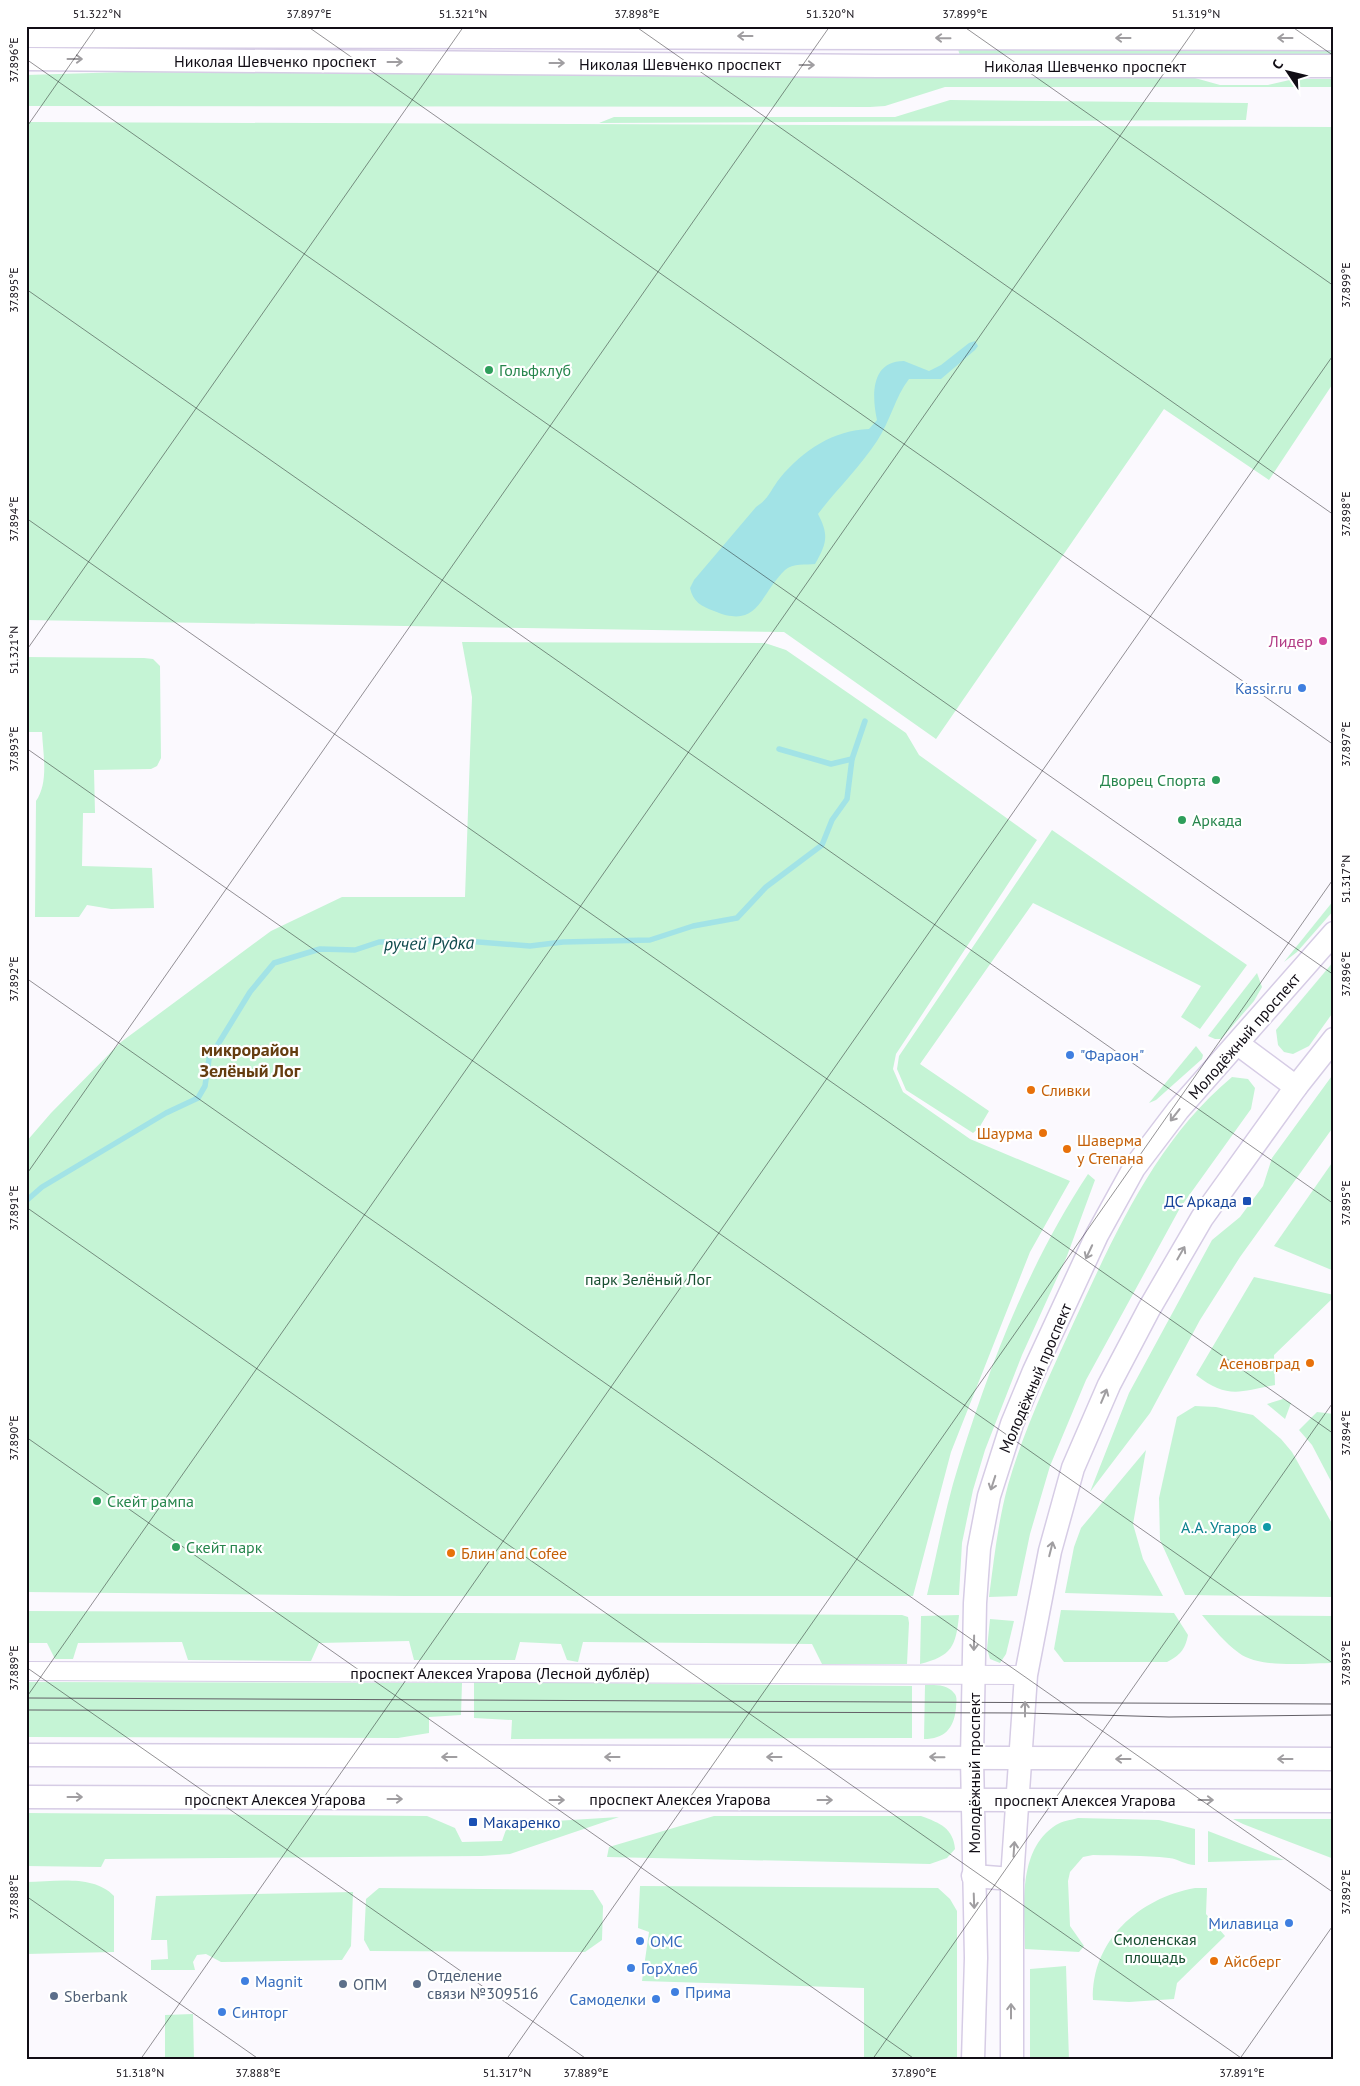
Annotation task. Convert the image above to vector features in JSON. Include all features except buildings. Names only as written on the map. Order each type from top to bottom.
[{"type":"main road","name":"Николая Шевченко проспект","points":[[26,36],[1334,39]]},
{"type":"main road","points":[[907,64],[908,37]]},
{"type":"main road","name":"Николая Шевченко проспект","points":[[26,59],[868,66],[907,64],[1334,66]]},
{"type":"main road","name":"Молодёжный проспект","points":[[973,2060],[976,1958],[972,1758],[979,1548],[989,1496],[1012,1424],[1034,1371],[1097,1235],[1134,1168],[1178,1110],[1334,933]]},
{"type":"main road","points":[[1012,2060],[1012,1879],[1026,1675],[1050,1551],[1073,1468],[1109,1385],[1149,1309],[1202,1218],[1296,1087],[1334,1039]]},
{"type":"main road","points":[[1238,1044],[1296,1087]]},
{"type":"main road","points":[[26,1755],[1334,1759]]},
{"type":"main road","name":"проспект Алексея Угарова","points":[[26,1797],[1334,1800]]},
{"type":"main road","points":[[973,1876],[1012,1879]]},
{"type":"street","name":"проспект Алексея Угарова (Лесной дублёр)","points":[[26,1671],[916,1676],[974,1673],[1026,1675]]},
{"type":"green space","points":[[1334,48],[1334,57],[960,56],[958,49]]},
{"type":"green space","points":[[126,72],[1195,78],[1220,85],[1268,85],[1294,79],[1334,79],[1334,87],[945,87],[885,106],[870,107],[26,106],[26,75]]},
{"type":"green space","points":[[950,100],[1248,103],[1246,120],[599,123],[614,117],[895,117]]},
{"type":"green space","points":[[26,122],[1334,127],[1334,382],[1269,480],[1164,409],[936,739],[784,632],[26,620]]},
{"type":"green space","name":"парк Зелёный Лог","points":[[462,642],[765,643],[786,650],[906,733],[919,755],[1037,840],[896,1054],[893,1069],[903,1092],[970,1139],[1070,1181],[1030,1252],[951,1452],[913,1596],[405,1596],[26,1592],[26,1142],[51,1113],[121,1042],[271,931],[342,897],[465,897],[472,697]]},
{"type":"green space","points":[[26,657],[144,658],[153,659],[160,666],[161,758],[157,766],[151,769],[94,770],[95,813],[83,813],[82,866],[152,868],[154,908],[111,909],[87,905],[79,917],[35,917],[36,801],[43,785],[44,758],[42,732],[26,732]]},
{"type":"green space","points":[[1052,830],[1247,965],[1200,1029],[1181,1017],[1201,986],[1033,903],[920,1064],[989,1111],[979,1128],[973,1133],[906,1090],[897,1069],[899,1056]]},
{"type":"green space","points":[[1334,900],[1334,910],[1297,952],[1284,962]]},
{"type":"green space","points":[[1334,961],[1334,1011],[1309,1046],[1293,1054],[1284,1052],[1278,1045],[1276,1030]]},
{"type":"green space","points":[[1257,973],[1262,987],[1254,1001],[1221,1039],[1208,1036]]},
{"type":"green space","points":[[1196,1046],[1203,1055],[1202,1059],[1156,1100],[1149,1103]]},
{"type":"green space","points":[[1334,1073],[1334,1126],[1240,1257],[1200,1320],[1150,1413],[1090,1492],[1129,1393],[1212,1240],[1240,1217],[1263,1186],[1272,1158]]},
{"type":"green space","points":[[1232,1077],[1248,1079],[1255,1088],[1251,1109],[1180,1208],[1086,1380],[1050,1466],[1030,1534],[1017,1596],[989,1597],[1002,1513],[1014,1464],[1038,1403],[1088,1291],[1121,1224],[1159,1160],[1180,1130],[1205,1102]]},
{"type":"green space","points":[[1334,1160],[1334,1271],[1274,1246]]},
{"type":"green space","points":[[1088,1174],[1095,1180],[1067,1256],[1022,1355],[985,1450],[973,1490],[962,1543],[959,1595],[927,1595],[953,1484],[993,1363],[1026,1285],[1045,1247]]},
{"type":"green space","points":[[1254,1277],[1334,1295],[1334,1297],[1274,1355],[1275,1385],[1234,1392],[1225,1391],[1216,1388],[1196,1375]]},
{"type":"green space","points":[[1283,1399],[1291,1403],[1285,1419],[1267,1404]]},
{"type":"green space","points":[[1195,1406],[1216,1407],[1253,1415],[1281,1439],[1292,1452],[1334,1527],[1334,1597],[1185,1595],[1160,1540],[1159,1498],[1177,1417]]},
{"type":"green space","points":[[1317,1412],[1334,1414],[1334,1487],[1312,1445],[1299,1430]]},
{"type":"green space","points":[[1146,1450],[1133,1524],[1143,1559],[1163,1596],[1065,1593],[1074,1547],[1081,1528]]},
{"type":"green space","points":[[1061,1610],[1174,1613],[1188,1635],[1181,1652],[1167,1662],[1064,1662],[1054,1649]]},
{"type":"green space","points":[[26,1611],[902,1615],[908,1617],[909,1623],[907,1664],[822,1664],[812,1644],[583,1642],[578,1662],[567,1660],[561,1644],[520,1642],[515,1660],[414,1660],[409,1641],[319,1643],[311,1661],[188,1660],[182,1642],[78,1643],[73,1659],[55,1659],[47,1643],[26,1643]]},
{"type":"green space","points":[[959,1615],[956,1635],[950,1648],[939,1657],[920,1664],[921,1616]]},
{"type":"green space","points":[[1202,1615],[1334,1616],[1334,1663],[1285,1664],[1248,1658],[1229,1645]]},
{"type":"green space","points":[[990,1619],[1014,1621],[1006,1654],[1000,1663],[990,1659],[987,1649]]},
{"type":"green space","points":[[26,1682],[462,1683],[461,1715],[429,1717],[429,1733],[398,1738],[26,1737]]},
{"type":"green space","points":[[474,1682],[912,1686],[912,1738],[511,1739],[512,1720],[474,1718]]},
{"type":"green space","points":[[925,1685],[948,1688],[955,1695],[956,1700],[955,1715],[950,1727],[942,1735],[931,1739],[924,1739]]},
{"type":"green space","points":[[26,1813],[427,1816],[455,1828],[462,1842],[502,1841],[508,1824],[619,1817],[510,1854],[482,1856],[105,1859],[101,1867],[26,1866]]},
{"type":"green space","points":[[714,1816],[921,1816],[944,1827],[952,1836],[955,1849],[947,1858],[930,1864],[607,1857],[609,1847]]},
{"type":"green space","points":[[1078,1818],[1159,1820],[1195,1829],[1195,1865],[1160,1857],[1093,1855],[1083,1857],[1070,1872],[1068,1881],[1070,1926],[1084,1946],[1079,1952],[1025,1949],[1024,1899],[1029,1865],[1034,1850],[1043,1836],[1056,1825]]},
{"type":"green space","points":[[1233,1819],[1334,1819],[1334,1859],[1243,1824]]},
{"type":"green space","points":[[1208,1831],[1284,1860],[1208,1862]]},
{"type":"green space","points":[[26,1882],[84,1882],[105,1889],[114,1896],[114,1952],[26,1954]]},
{"type":"green space","points":[[640,1886],[938,1888],[950,1899],[957,1911],[957,2060],[864,2060],[864,1988],[642,1981],[649,1932],[638,1928]]},
{"type":"green space","points":[[379,1888],[593,1890],[603,1906],[602,1940],[585,1952],[370,1951],[364,1940],[366,1899]]},
{"type":"green space","name":"Смоленская площадь","points":[[1195,1888],[1207,1888],[1206,1914],[1225,1936],[1177,1983],[1174,1999],[1129,2002],[1093,2000],[1095,1979],[1100,1959],[1110,1941],[1122,1926],[1155,1901],[1174,1893]]},
{"type":"green space","points":[[353,1892],[351,1946],[342,1960],[221,1962],[206,1954],[197,1955],[193,1962],[195,1970],[151,1970],[151,1960],[168,1959],[167,1940],[151,1940],[156,1896]]},
{"type":"green space","points":[[1066,1966],[1069,2060],[1030,2060],[1030,1969]]},
{"type":"green space","points":[[193,2014],[194,2060],[165,2060],[165,2015]]},
{"type":"water","points":[[975,341],[978,346],[975,350],[941,379],[909,379],[877,441],[818,514],[824,528],[825,539],[815,564],[796,565],[785,570],[757,607],[749,613],[740,616],[729,616],[714,611],[695,600],[690,588],[694,580],[756,507],[767,497],[789,468],[820,443],[844,433],[869,429],[877,420],[874,391],[879,374],[885,367],[904,361],[929,371],[941,365],[969,343]]},
{"type":"waterway","name":"ручей Рудка","points":[[26,1201],[42,1187],[166,1113],[198,1098],[205,1086],[209,1059],[250,992],[274,963],[320,949],[355,950],[379,942],[453,940],[530,946],[563,942],[650,940],[693,926],[737,918],[766,887],[822,845],[832,820],[847,799],[852,759],[865,721]]},
{"type":"waterway","name":"ручей Рудка","points":[[779,749],[831,764],[852,759]]},
{"type":"tram line","points":[[26,1698],[1334,1704]]},
{"type":"tram line","points":[[26,1710],[1025,1713],[1169,1717],[1334,1715]]},
{"type":"place","name":"Гольфклуб","points":[[489,370]]},
{"type":"place","name":"Лидер","points":[[1323,641]]},
{"type":"place","name":"Kassir.ru","points":[[1302,688]]},
{"type":"place","name":"Дворец Спорта","points":[[1216,780]]},
{"type":"place","name":"Аркада","points":[[1182,820]]},
{"type":"place","name":"\"Фараон\"","points":[[1070,1055]]},
{"type":"place","name":"Сливки","points":[[1031,1090]]},
{"type":"place","name":"Шаурма","points":[[1043,1133]]},
{"type":"place","name":"Шаверма у Степана","points":[[1067,1149]]},
{"type":"place","name":"ДС Аркада","points":[[1247,1201]]},
{"type":"place","name":"Асеновград","points":[[1310,1363]]},
{"type":"place","name":"Скейт рампа","points":[[97,1501]]},
{"type":"place","name":"А.А. Угаров","points":[[1267,1527]]},
{"type":"place","name":"Скейт парк","points":[[176,1547]]},
{"type":"place","name":"Блин and Cofee","points":[[451,1553]]},
{"type":"place","name":"Макаренко","points":[[473,1822]]},
{"type":"place","name":"Милавица","points":[[1289,1923]]},
{"type":"place","name":"ОМС","points":[[640,1941]]},
{"type":"place","name":"Айсберг","points":[[1214,1961]]},
{"type":"place","name":"ГорХлеб","points":[[631,1968]]},
{"type":"place","name":"Magnit","points":[[245,1981]]},
{"type":"place","name":"ОПМ","points":[[343,1984]]},
{"type":"place","name":"Отделение связи №309516","points":[[417,1984]]},
{"type":"place","name":"Прима","points":[[675,1992]]},
{"type":"place","name":"Sberbank","points":[[54,1996]]},
{"type":"place","name":"Самоделки","points":[[656,1999]]},
{"type":"place","name":"Синторг","points":[[222,2012]]},
{"type":"district","name":"микрорайон Зелёный Лог","points":[[250,1059]]}]
